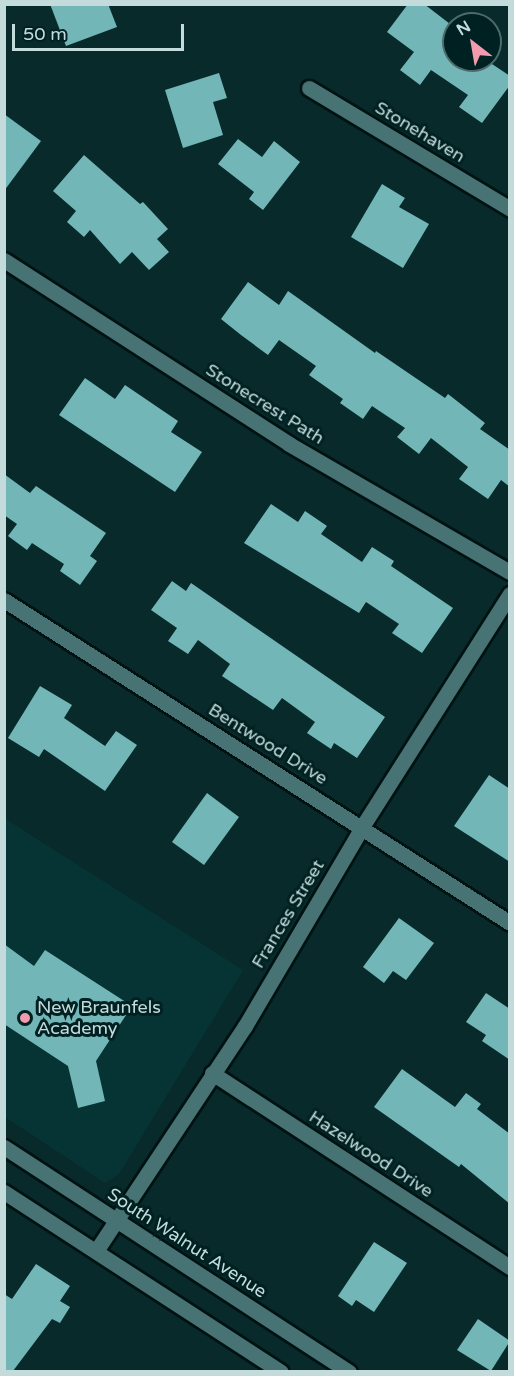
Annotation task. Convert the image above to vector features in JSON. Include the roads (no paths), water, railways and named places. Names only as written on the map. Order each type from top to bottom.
[{"type":"street","name":"Stonehaven","points":[[309,88],[510,209]]},
{"type":"street","name":"Stonecrest Path","points":[[4,260],[289,444],[510,572]]},
{"type":"street","name":"Frances Street","points":[[96,1251],[119,1221],[244,1026],[362,827],[510,594]]},
{"type":"street","name":"Bentwood Drive","points":[[4,600],[510,923]]},
{"type":"street","name":"Hazelwood Drive","points":[[212,1073],[510,1267]]},
{"type":"street","name":"South Walnut Avenue","points":[[4,1147],[349,1371]]},
{"type":"street","points":[[4,1192],[281,1371]]},
{"type":"place","name":"New Braunfels Academy","points":[[25,1018]]}]
